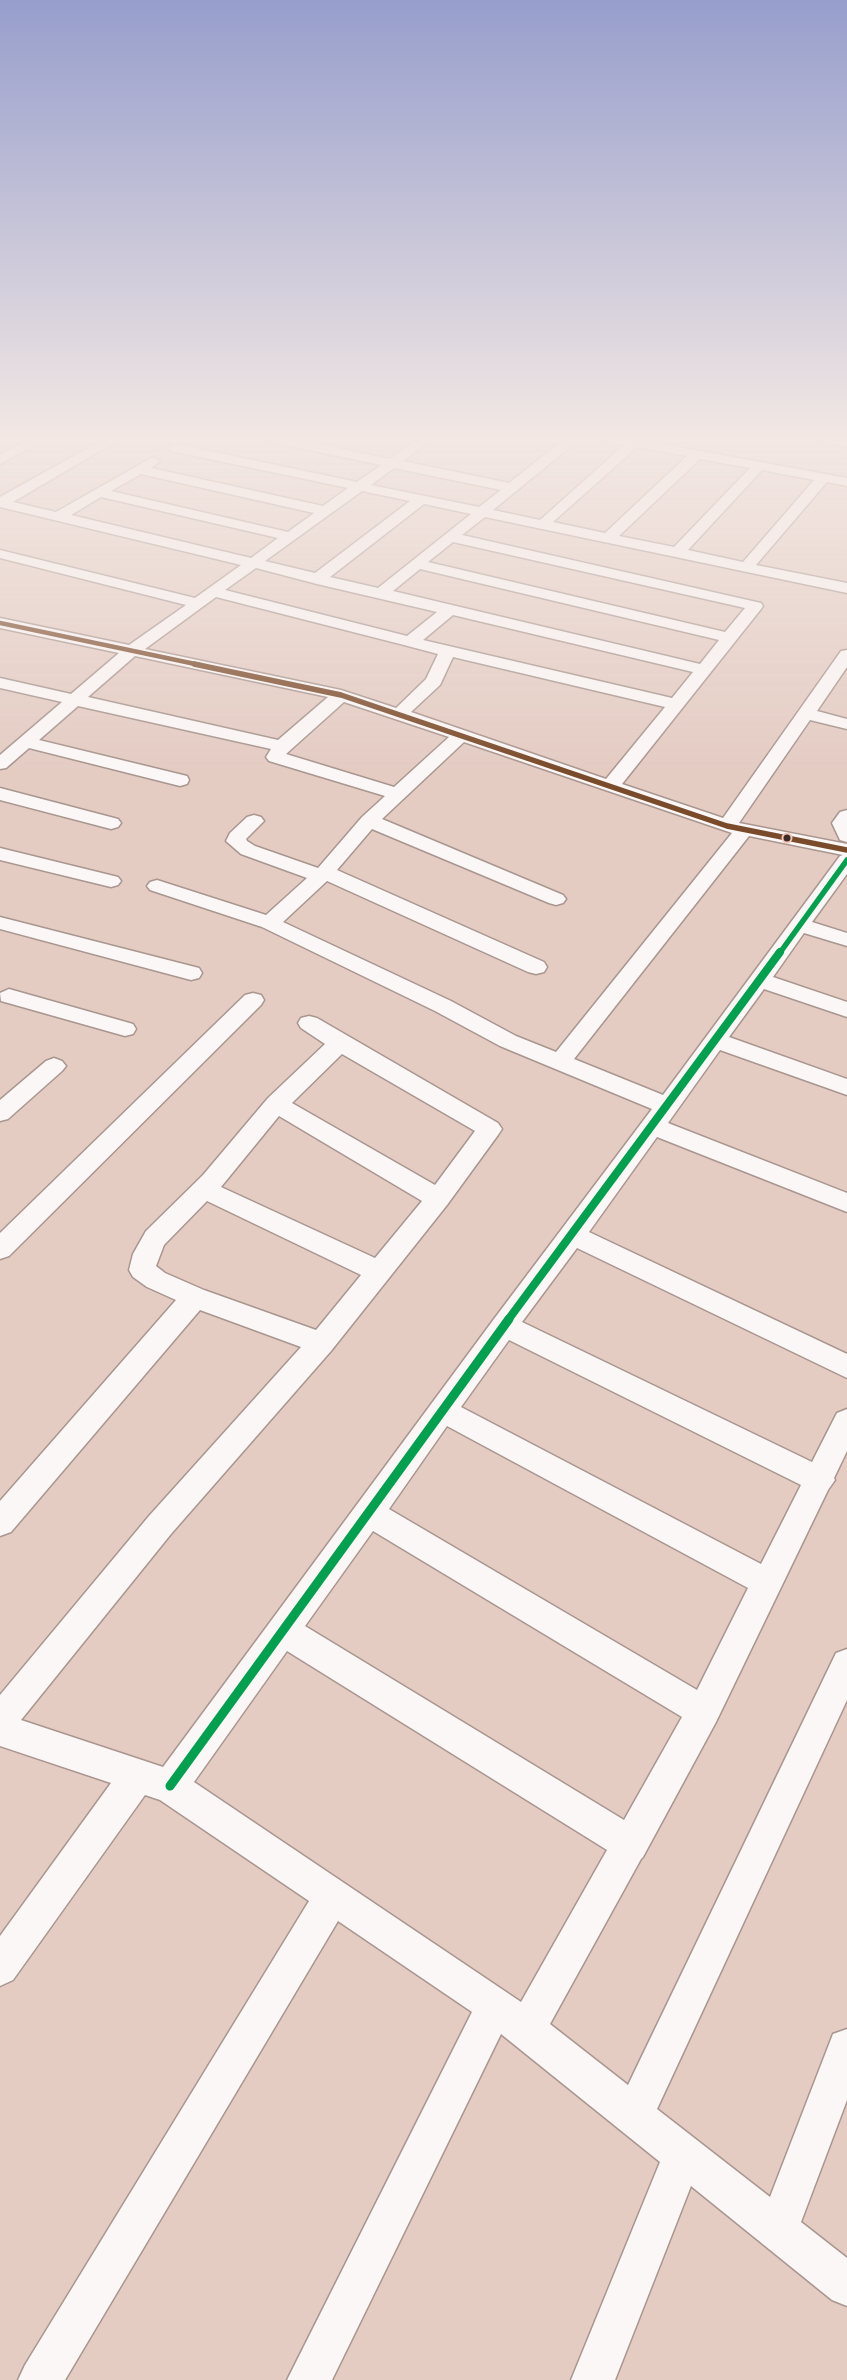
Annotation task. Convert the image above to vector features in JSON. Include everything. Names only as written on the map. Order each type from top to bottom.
[{"type":"street","points":[[190,549],[704,670]]},
{"type":"street","points":[[0,764],[130,652],[274,549]]},
{"type":"street","points":[[317,579],[356,549]]},
{"type":"street","points":[[380,593],[435,549]]},
{"type":"street","points":[[503,549],[755,606],[610,786]]},
{"type":"street","points":[[663,549],[847,588]]},
{"type":"street","points":[[678,552],[681,549]]},
{"type":"street","points":[[746,566],[761,549]]},
{"type":"street","points":[[0,554],[198,603]]},
{"type":"street","points":[[416,564],[729,638]]},
{"type":"street","points":[[213,592],[447,651],[676,704]]},
{"type":"street","points":[[410,642],[449,610]]},
{"type":"street","points":[[0,623],[340,695],[461,734],[736,828],[847,850]]},
{"type":"street","points":[[399,714],[434,681],[447,651]]},
{"type":"street","points":[[560,1062],[736,828],[806,713],[847,655]]},
{"type":"street","points":[[0,683],[282,746]]},
{"type":"street","points":[[340,695],[282,746],[275,757],[397,794]]},
{"type":"street","points":[[806,713],[847,724]]},
{"type":"street","points":[[269,923],[323,874],[369,821],[461,734]]},
{"type":"street","points":[[0,740],[180,780]]},
{"type":"street","points":[[0,794],[111,823]]},
{"type":"street","points":[[847,816],[842,823],[847,836]]},
{"type":"street","points":[[254,821],[237,837],[236,841],[248,850],[323,874],[536,967]]},
{"type":"street","points":[[369,821],[556,899]]},
{"type":"street","points":[[0,854],[111,881]]},
{"type":"street","points":[[0,1967],[154,1781],[284,1631],[504,1326],[573,1235],[847,860]]},
{"type":"street","points":[[157,886],[269,923],[443,1006],[508,1041],[560,1062],[660,1116],[847,1203]]},
{"type":"street","points":[[0,924],[191,974]]},
{"type":"street","points":[[800,925],[847,940]]},
{"type":"street","points":[[760,980],[847,1010]]},
{"type":"street","points":[[3,998],[125,1029]]},
{"type":"street","points":[[0,1249],[253,1000]]},
{"type":"street","points":[[0,1720],[160,1525],[322,1343],[378,1271],[438,1199],[490,1130],[309,1023]]},
{"type":"street","points":[[715,1040],[847,1088]]},
{"type":"street","points":[[322,1343],[195,1297],[156,1280],[142,1270],[146,1254],[155,1238],[203,1189],[276,1104],[340,1043]]},
{"type":"street","points":[[0,1113],[54,1066]]},
{"type":"street","points":[[276,1104],[438,1199]]},
{"type":"street","points":[[203,1189],[378,1271]]},
{"type":"street","points":[[573,1235],[847,1367]]},
{"type":"street","points":[[0,1523],[195,1297]]},
{"type":"street","points":[[504,1326],[820,1480]]},
{"type":"street","points":[[444,1411],[768,1583]]},
{"type":"street","points":[[526,2030],[631,1845],[704,1711],[820,1480],[847,1421]]},
{"type":"street","points":[[370,1513],[676,1697],[704,1711]]},
{"type":"street","points":[[284,1631],[631,1845]]},
{"type":"street","points":[[634,2115],[847,1664]]},
{"type":"street","points":[[0,1730],[154,1781],[333,1896],[495,2005],[847,2286]]},
{"type":"street","points":[[40,2380],[333,1896]]},
{"type":"street","points":[[309,2380],[495,2005]]},
{"type":"street","points":[[778,2229],[847,2048]]},
{"type":"street","points":[[592,2380],[683,2154]]},
{"type":"transit line","points":[[0,623],[341,695],[727,826],[847,850]]},
{"type":"transit line","points":[[170,1786],[504,1326],[573,1235],[847,860]]}]
